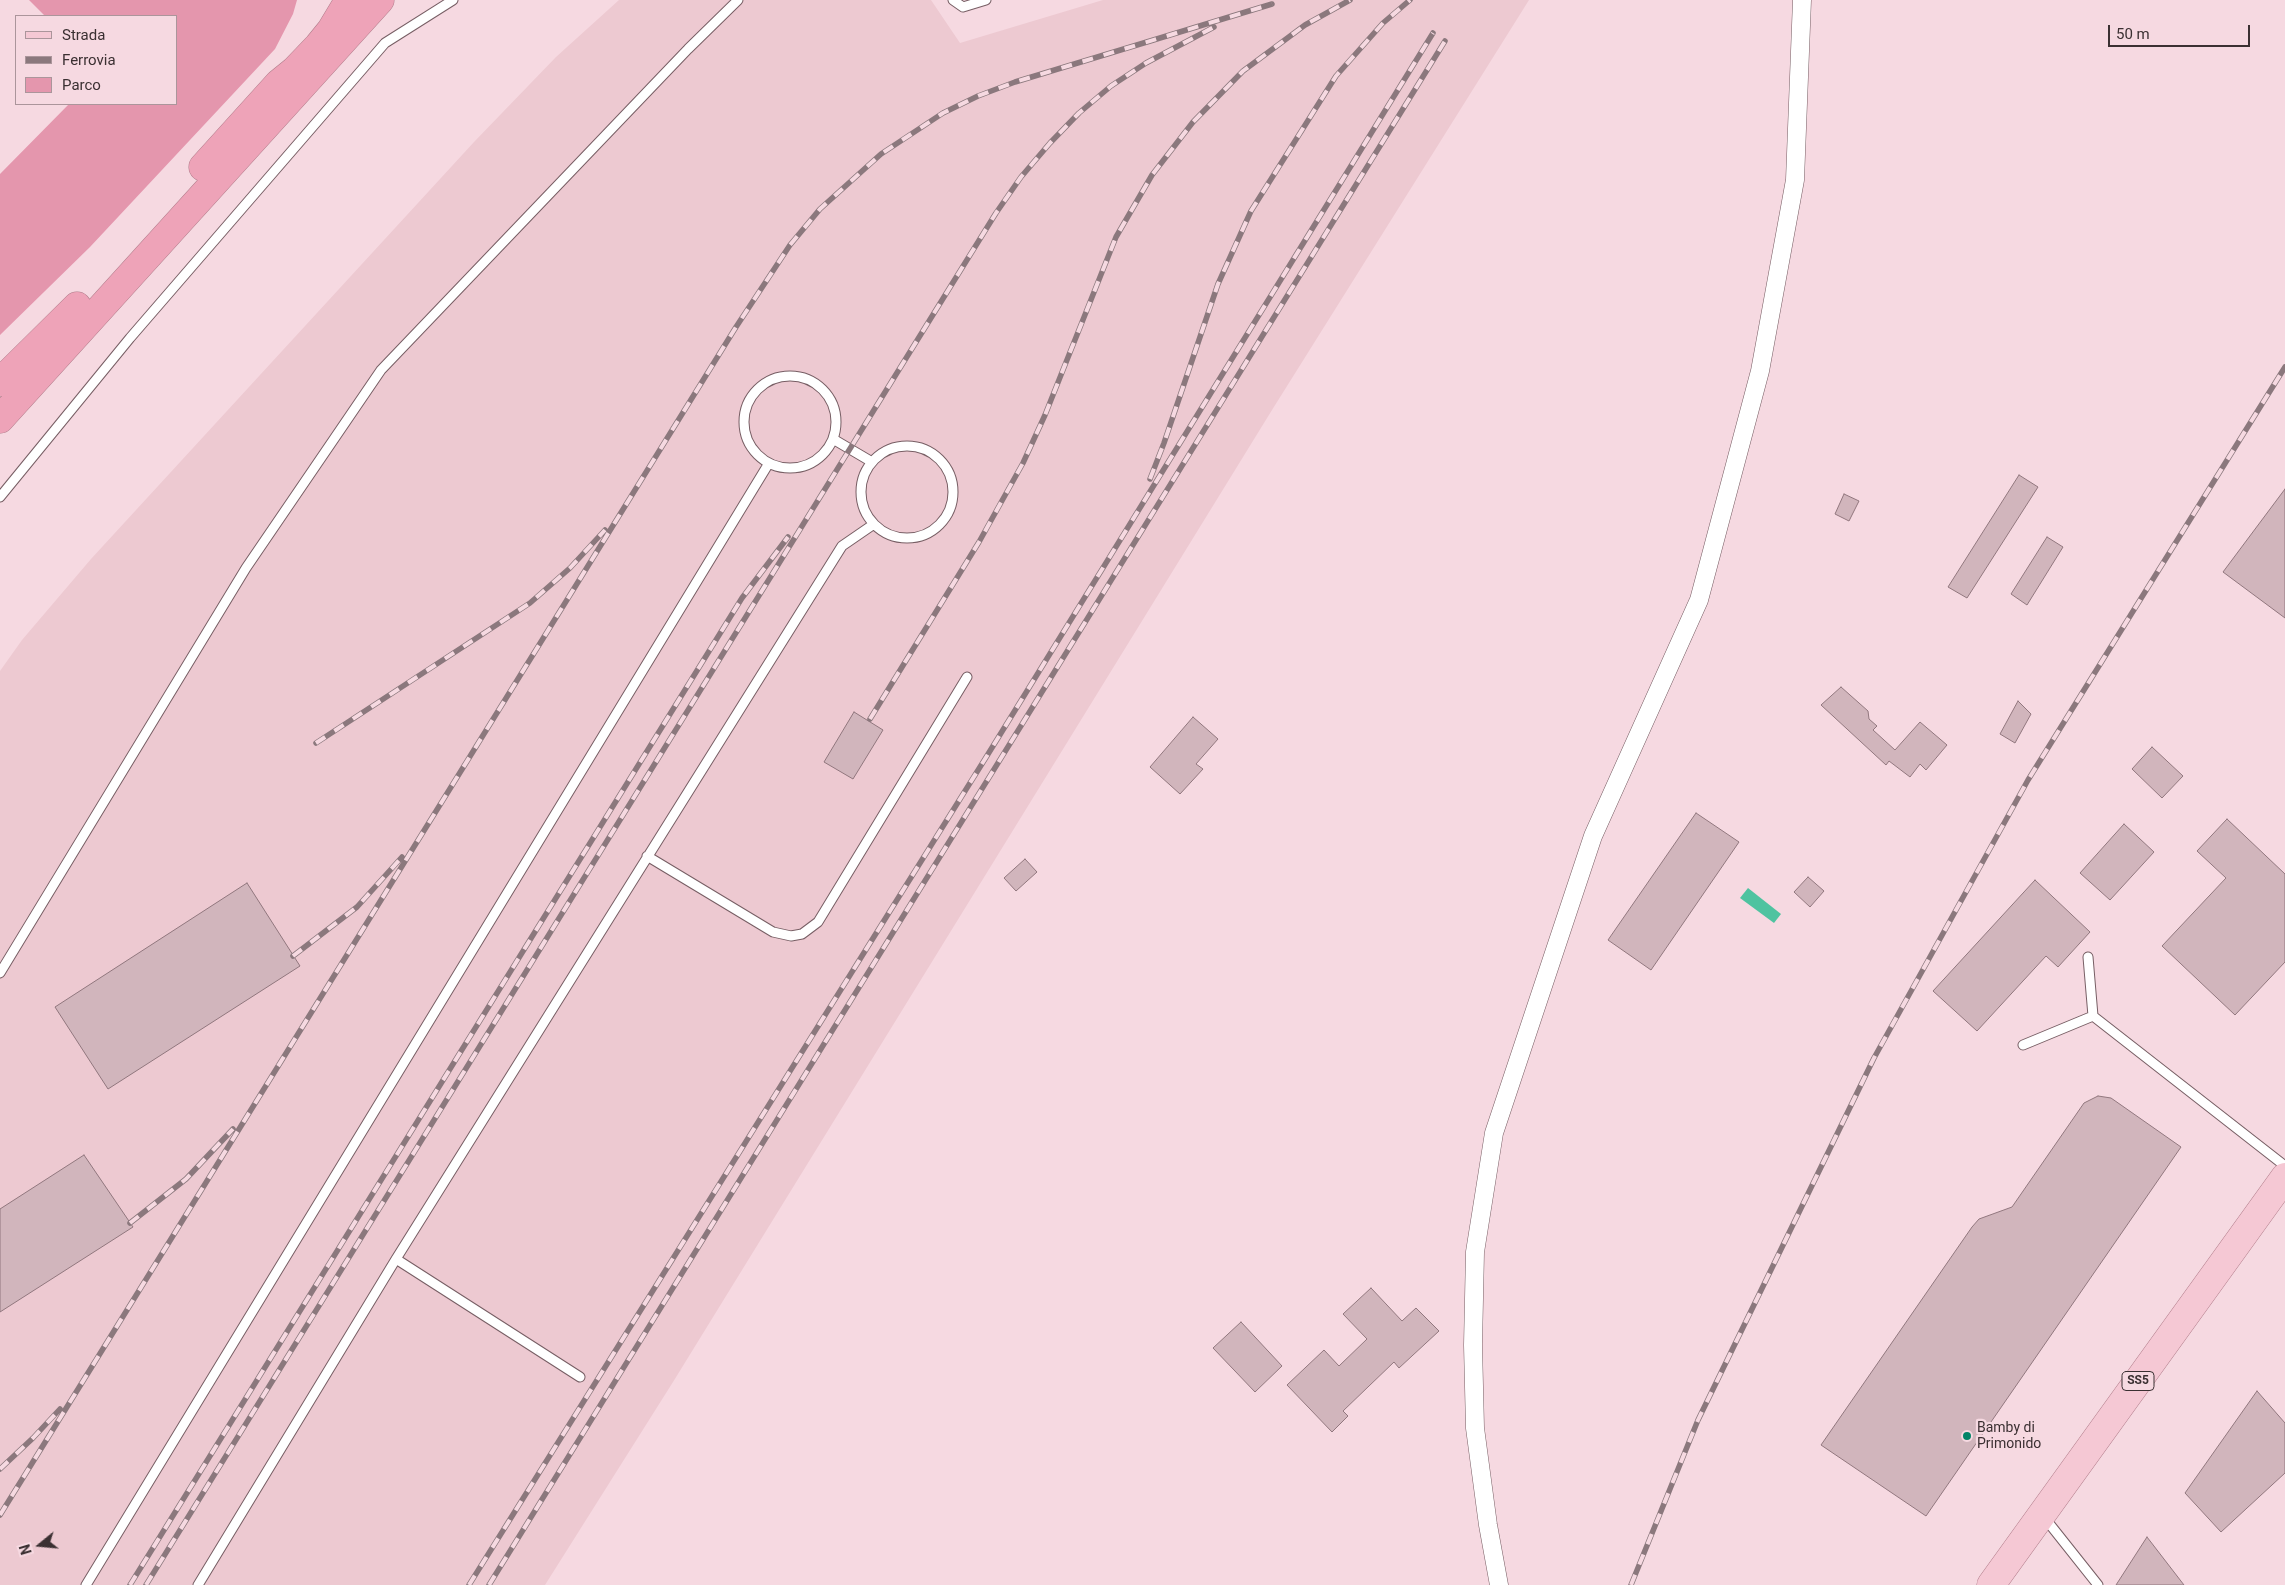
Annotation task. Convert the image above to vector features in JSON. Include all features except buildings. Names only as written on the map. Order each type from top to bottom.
[{"type":"highway","points":[[279,83],[289,63],[319,27],[332,0]]},
{"type":"highway","points":[[0,382],[72,312],[279,83],[296,70],[331,30],[348,0]]},
{"type":"highway","points":[[0,419],[380,0]]},
{"type":"main road","name":"SS5","points":[[1991,1585],[2285,1177]]},
{"type":"street","points":[[1498,1585],[1475,1428],[1473,1345],[1476,1252],[1494,1133],[1593,836],[1702,591],[1760,371],[1795,180],[1802,0]]},
{"type":"lane","points":[[0,497],[130,338],[385,43],[453,0]]},
{"type":"lane","points":[[0,973],[246,568],[381,370],[688,49],[738,0]]},
{"type":"lane","points":[[953,0],[964,7],[986,0]]},
{"type":"lane","points":[[788,376],[803,378],[816,384],[827,395],[834,409],[836,424],[833,439],[825,452],[813,462],[799,468],[783,468],[769,463],[756,454],[748,441],[744,427],[745,412],[750,398],[760,386],[773,378],[788,376]]},
{"type":"lane","points":[[833,439],[872,462]]},
{"type":"lane","points":[[912,446],[926,450],[939,458],[948,470],[953,484],[953,498],[944,519],[928,534],[915,538],[900,538],[886,533],[874,524],[866,513],[862,500],[862,486],[865,473],[872,462],[884,452],[897,447],[912,446]]},
{"type":"lane","points":[[86,1585],[769,463]]},
{"type":"lane","points":[[198,1585],[396,1259],[842,546],[874,524]]},
{"type":"lane","points":[[647,856],[772,932],[791,936],[802,934],[818,922],[968,677]]},
{"type":"lane","points":[[2088,957],[2093,1016],[2285,1166]]},
{"type":"lane","points":[[2023,1045],[2093,1016]]},
{"type":"lane","points":[[396,1259],[580,1377]]},
{"type":"lane","points":[[2042,1514],[2098,1585]]},
{"type":"shaded area","points":[[619,0],[931,0],[960,43],[1103,0],[1529,0],[1272,410],[673,1382],[545,1585],[0,1585],[0,671],[22,640],[91,559],[474,142],[556,57]]},
{"type":"shaded area","points":[[1748,888],[1781,914],[1774,923],[1740,898]]},
{"type":"green space","points":[[29,0],[297,0],[293,14],[275,49],[90,247],[0,335],[0,174],[68,105],[178,105],[178,15],[44,15]]},
{"type":"railway","points":[[870,719],[979,542],[1023,463],[1045,415],[1116,237],[1152,175],[1193,122],[1243,71],[1305,25],[1350,0]]},
{"type":"railway","points":[[1150,479],[1218,284],[1251,211],[1336,76],[1383,23],[1410,0]]},
{"type":"railway","points":[[0,1515],[736,327],[790,245],[820,209],[881,154],[943,113],[978,96],[1015,82],[1272,4]]},
{"type":"railway","points":[[146,1585],[996,213],[1021,177],[1079,113],[1111,86],[1146,63],[1214,27]]},
{"type":"railway","points":[[469,1585],[985,759],[1433,33]]},
{"type":"railway","points":[[489,1585],[1445,41]]},
{"type":"railway","points":[[1631,1585],[1698,1420],[1874,1058],[2028,780],[2285,367]]},
{"type":"railway","points":[[316,743],[530,603],[570,568],[605,530]]},
{"type":"railway","points":[[130,1585],[742,598],[788,537]]},
{"type":"railway","points":[[293,956],[357,907],[402,857]]},
{"type":"railway","points":[[130,1223],[186,1179],[233,1129]]},
{"type":"railway","points":[[0,1469],[60,1409]]},
{"type":"place","name":"Bamby di Primonido","points":[[1967,1436]]}]
